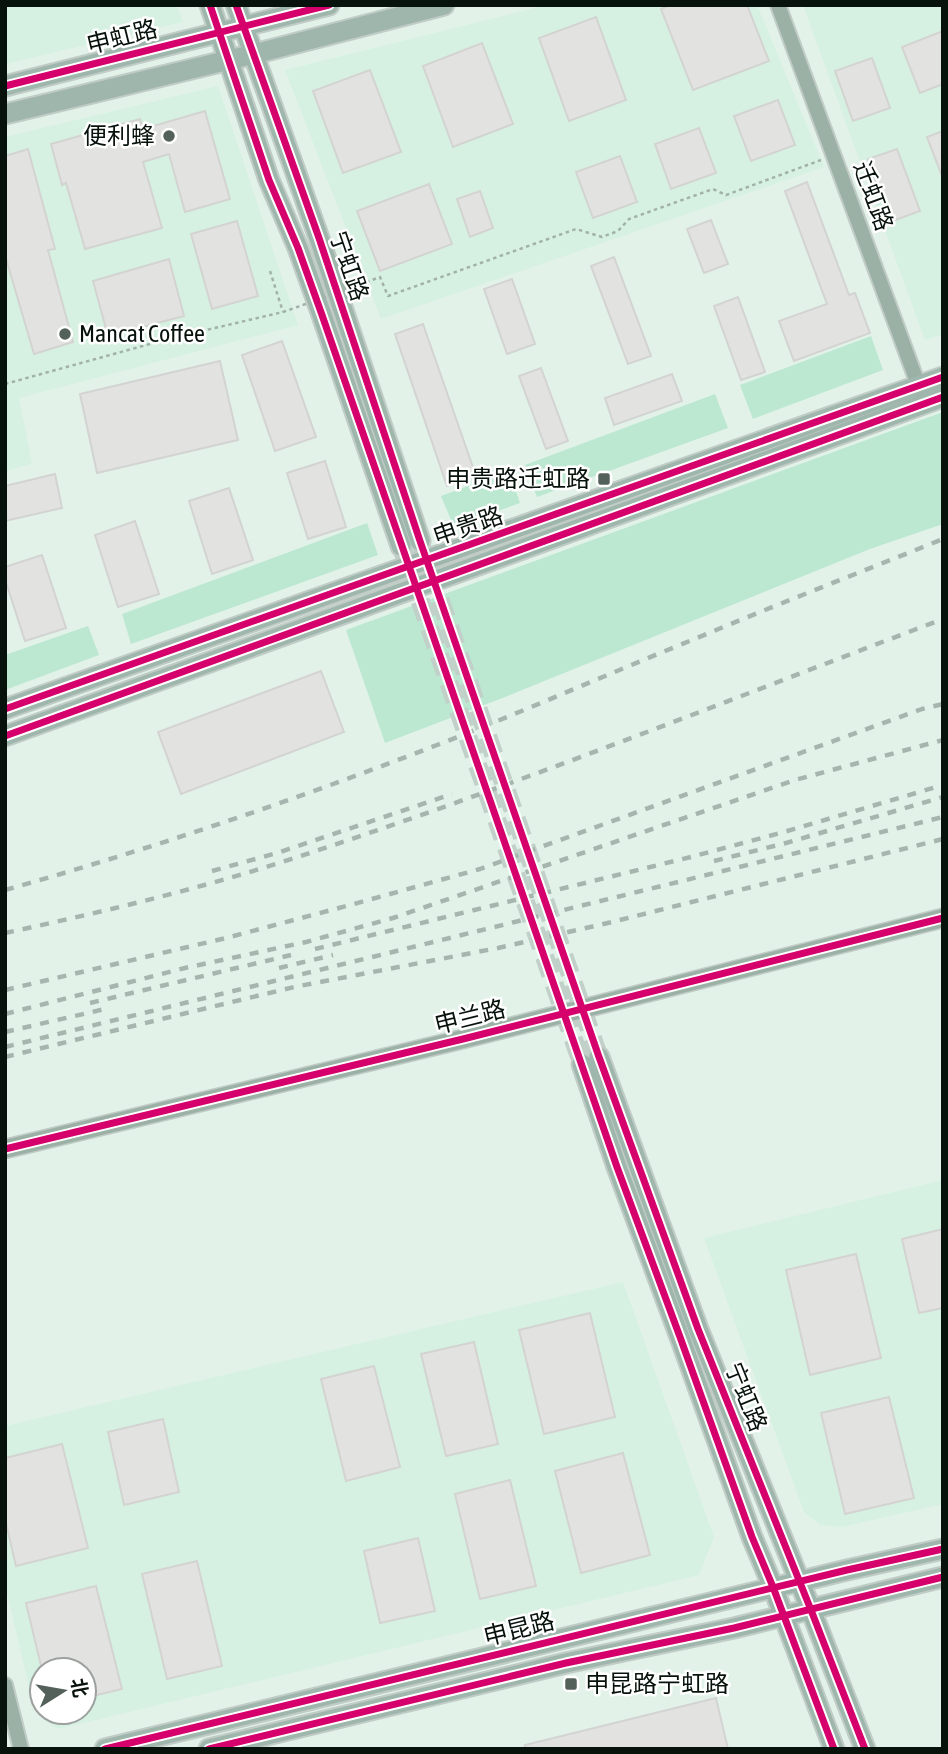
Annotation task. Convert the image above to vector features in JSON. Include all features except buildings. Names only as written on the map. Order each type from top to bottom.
[{"type":"main road","name":"宁虹路","points":[[210,5],[270,180],[411,544],[319,238],[236,5]]},
{"type":"main road","name":"申虹路","points":[[5,86],[329,5]]},
{"type":"main road","points":[[5,114],[444,5]]},
{"type":"main road","name":"申贵路","points":[[5,736],[929,395],[943,377]]},
{"type":"main road","name":"申贵路","points":[[5,709],[929,395]]},
{"type":"main road","name":"宁虹路","points":[[834,1749],[752,1537],[621,1180],[590,1061],[865,1749]]},
{"type":"main road","name":"申昆路","points":[[105,1749],[773,1587],[943,1549]]},
{"type":"main road","name":"申昆路","points":[[209,1749],[566,1663],[734,1628],[943,1577]]},
{"type":"street","name":"迁虹路","points":[[778,5],[929,395]]},
{"type":"street","name":"申兰路","points":[[5,1149],[463,1039],[943,918]]},
{"type":"street","points":[[5,1685],[21,1749]]},
{"type":"path","points":[[5,384],[168,339],[283,312],[380,277],[388,296],[576,229],[602,237],[618,231],[629,219],[713,189],[726,195],[834,155]]},
{"type":"path","points":[[270,271],[283,312]]},
{"type":"shaded area","points":[[5,5],[177,5],[183,22],[5,64]]},
{"type":"shaded area","points":[[547,5],[757,5],[824,167],[381,319],[285,70]]},
{"type":"shaded area","points":[[803,5],[943,5],[943,334],[925,340]]},
{"type":"shaded area","points":[[218,86],[298,325],[19,398],[32,464],[5,471],[5,137]]},
{"type":"shaded area","points":[[871,336],[883,370],[753,419],[740,385]]},
{"type":"shaded area","points":[[715,394],[728,428],[537,497],[525,465]]},
{"type":"shaded area","points":[[943,412],[943,524],[870,549],[385,743],[346,630]]},
{"type":"shaded area","points":[[509,471],[520,503],[454,527],[441,496]]},
{"type":"shaded area","points":[[367,523],[378,555],[131,644],[122,614]]},
{"type":"shaded area","points":[[88,626],[99,655],[5,690],[5,655]]},
{"type":"shaded area","points":[[943,1180],[943,1504],[842,1527],[820,1525],[804,1512],[704,1238]]},
{"type":"shaded area","points":[[623,1282],[714,1537],[699,1575],[98,1719],[98,1656],[28,1656],[28,1682],[5,1585],[5,1426]]},
{"type":"tunnel","points":[[421,545],[599,1057]]},
{"type":"tunnel","points":[[401,546],[582,1064]]},
{"type":"railway","points":[[5,890],[168,841],[384,765],[943,539]]},
{"type":"railway","points":[[5,933],[213,883],[282,862],[614,745],[943,619]]},
{"type":"railway","points":[[5,990],[226,938],[480,869],[922,709],[943,704]]},
{"type":"railway","points":[[5,1014],[185,968],[306,942],[393,918],[795,780],[943,740]]},
{"type":"railway","points":[[315,949],[691,857],[943,785]]},
{"type":"railway","points":[[212,871],[277,853],[452,794]]},
{"type":"railway","points":[[714,861],[943,797]]},
{"type":"railway","points":[[5,1047],[943,817]]},
{"type":"railway","points":[[5,1057],[294,987],[498,948],[612,922],[943,839]]},
{"type":"railway","points":[[90,1003],[291,955]]},
{"type":"railway","points":[[279,968],[333,955]]},
{"type":"railway","points":[[5,1032],[105,1009]]},
{"type":"cycle path","points":[[210,5],[269,180],[298,248],[322,315],[617,1167],[752,1537],[834,1749]]},
{"type":"cycle path","points":[[236,5],[319,238],[420,541],[599,1057],[698,1329],[865,1749]]},
{"type":"cycle path","points":[[5,86],[329,5]]},
{"type":"cycle path","points":[[5,709],[943,377]]},
{"type":"cycle path","points":[[5,736],[943,397]]},
{"type":"cycle path","points":[[5,1149],[463,1039],[943,918]]},
{"type":"cycle path","points":[[105,1749],[943,1549]]},
{"type":"cycle path","points":[[209,1749],[566,1663],[734,1628],[943,1577]]},
{"type":"place","name":"便利蜂","points":[[169,136]]},
{"type":"place","name":"Mancat Coffee","points":[[65,334]]},
{"type":"place","name":"申贵路迁虹路","points":[[604,479]]},
{"type":"place","name":"申昆路宁虹路","points":[[571,1684]]}]
